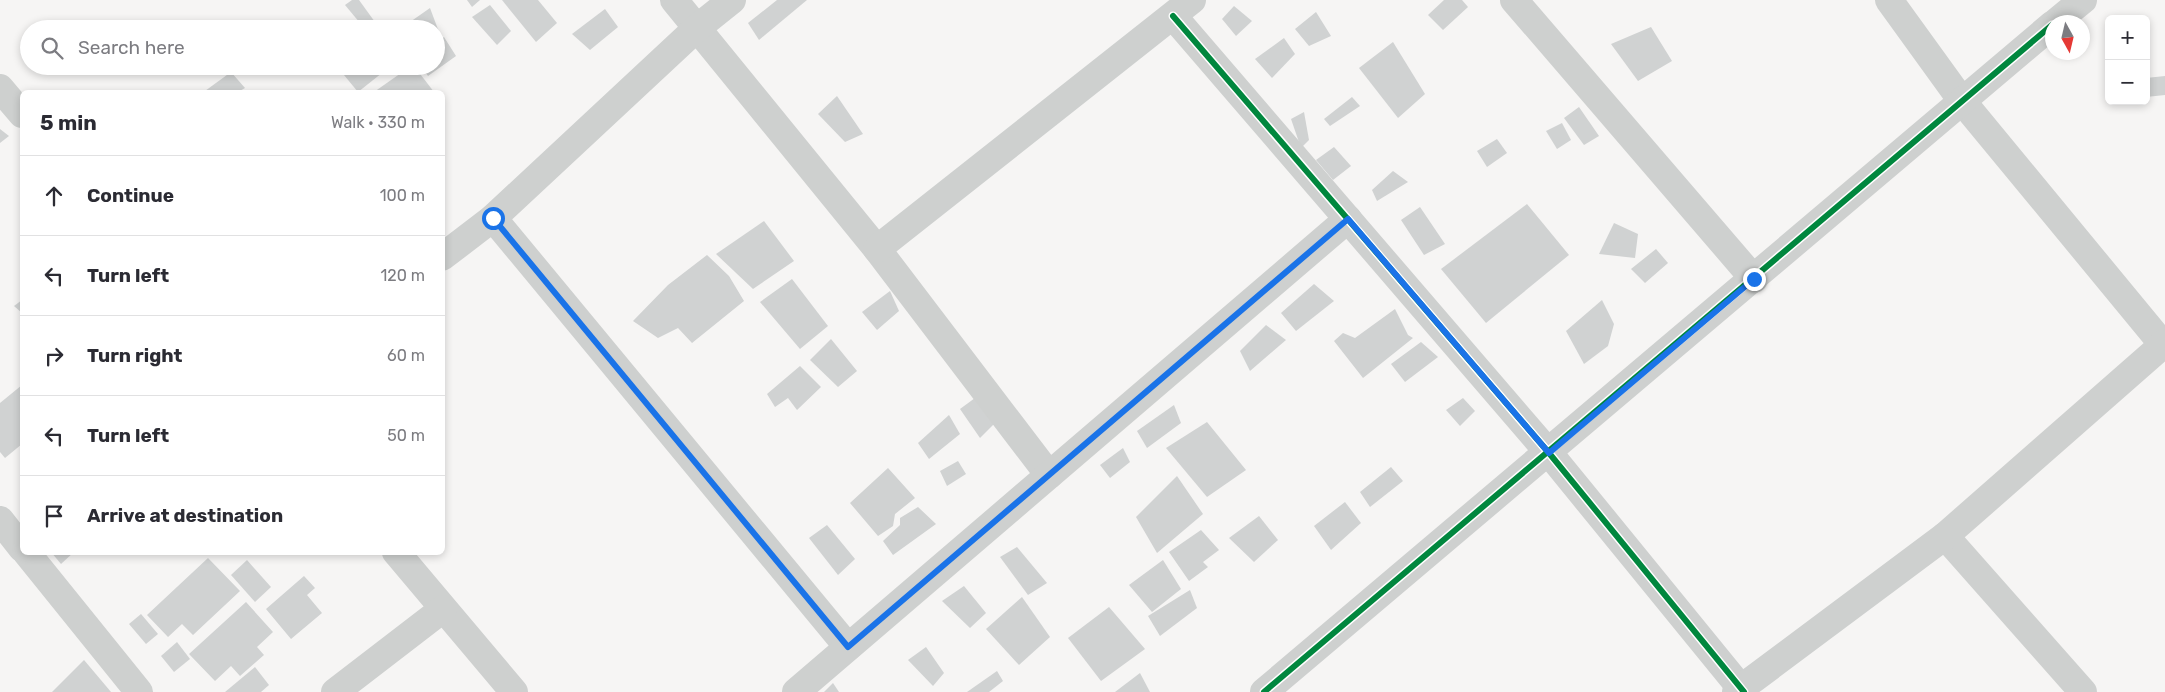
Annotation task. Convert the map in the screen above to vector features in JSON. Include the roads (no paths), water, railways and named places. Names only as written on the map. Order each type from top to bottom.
[{"type":"street","points":[[674,0],[877,249],[1049,475]]},
{"type":"street","points":[[445,255],[493,218],[697,28],[732,0]]},
{"type":"street","points":[[1514,0],[1754,279]]},
{"type":"street","points":[[877,249],[1182,8],[1348,219],[1549,453],[1740,691],[1945,536],[2164,345],[1962,101],[1889,0]]},
{"type":"street","points":[[2065,15],[2083,0]]},
{"type":"street","points":[[1264,692],[1549,453],[2045,31]]},
{"type":"street","points":[[0,88],[20,112]]},
{"type":"street","points":[[493,218],[848,647]]},
{"type":"street","points":[[796,692],[1348,219]]},
{"type":"street","points":[[0,520],[20,545]]},
{"type":"street","points":[[1945,536],[2083,692]]},
{"type":"street","points":[[28,555],[139,692]]},
{"type":"street","points":[[398,555],[514,692]]},
{"type":"street","points":[[335,692],[443,609]]}]
